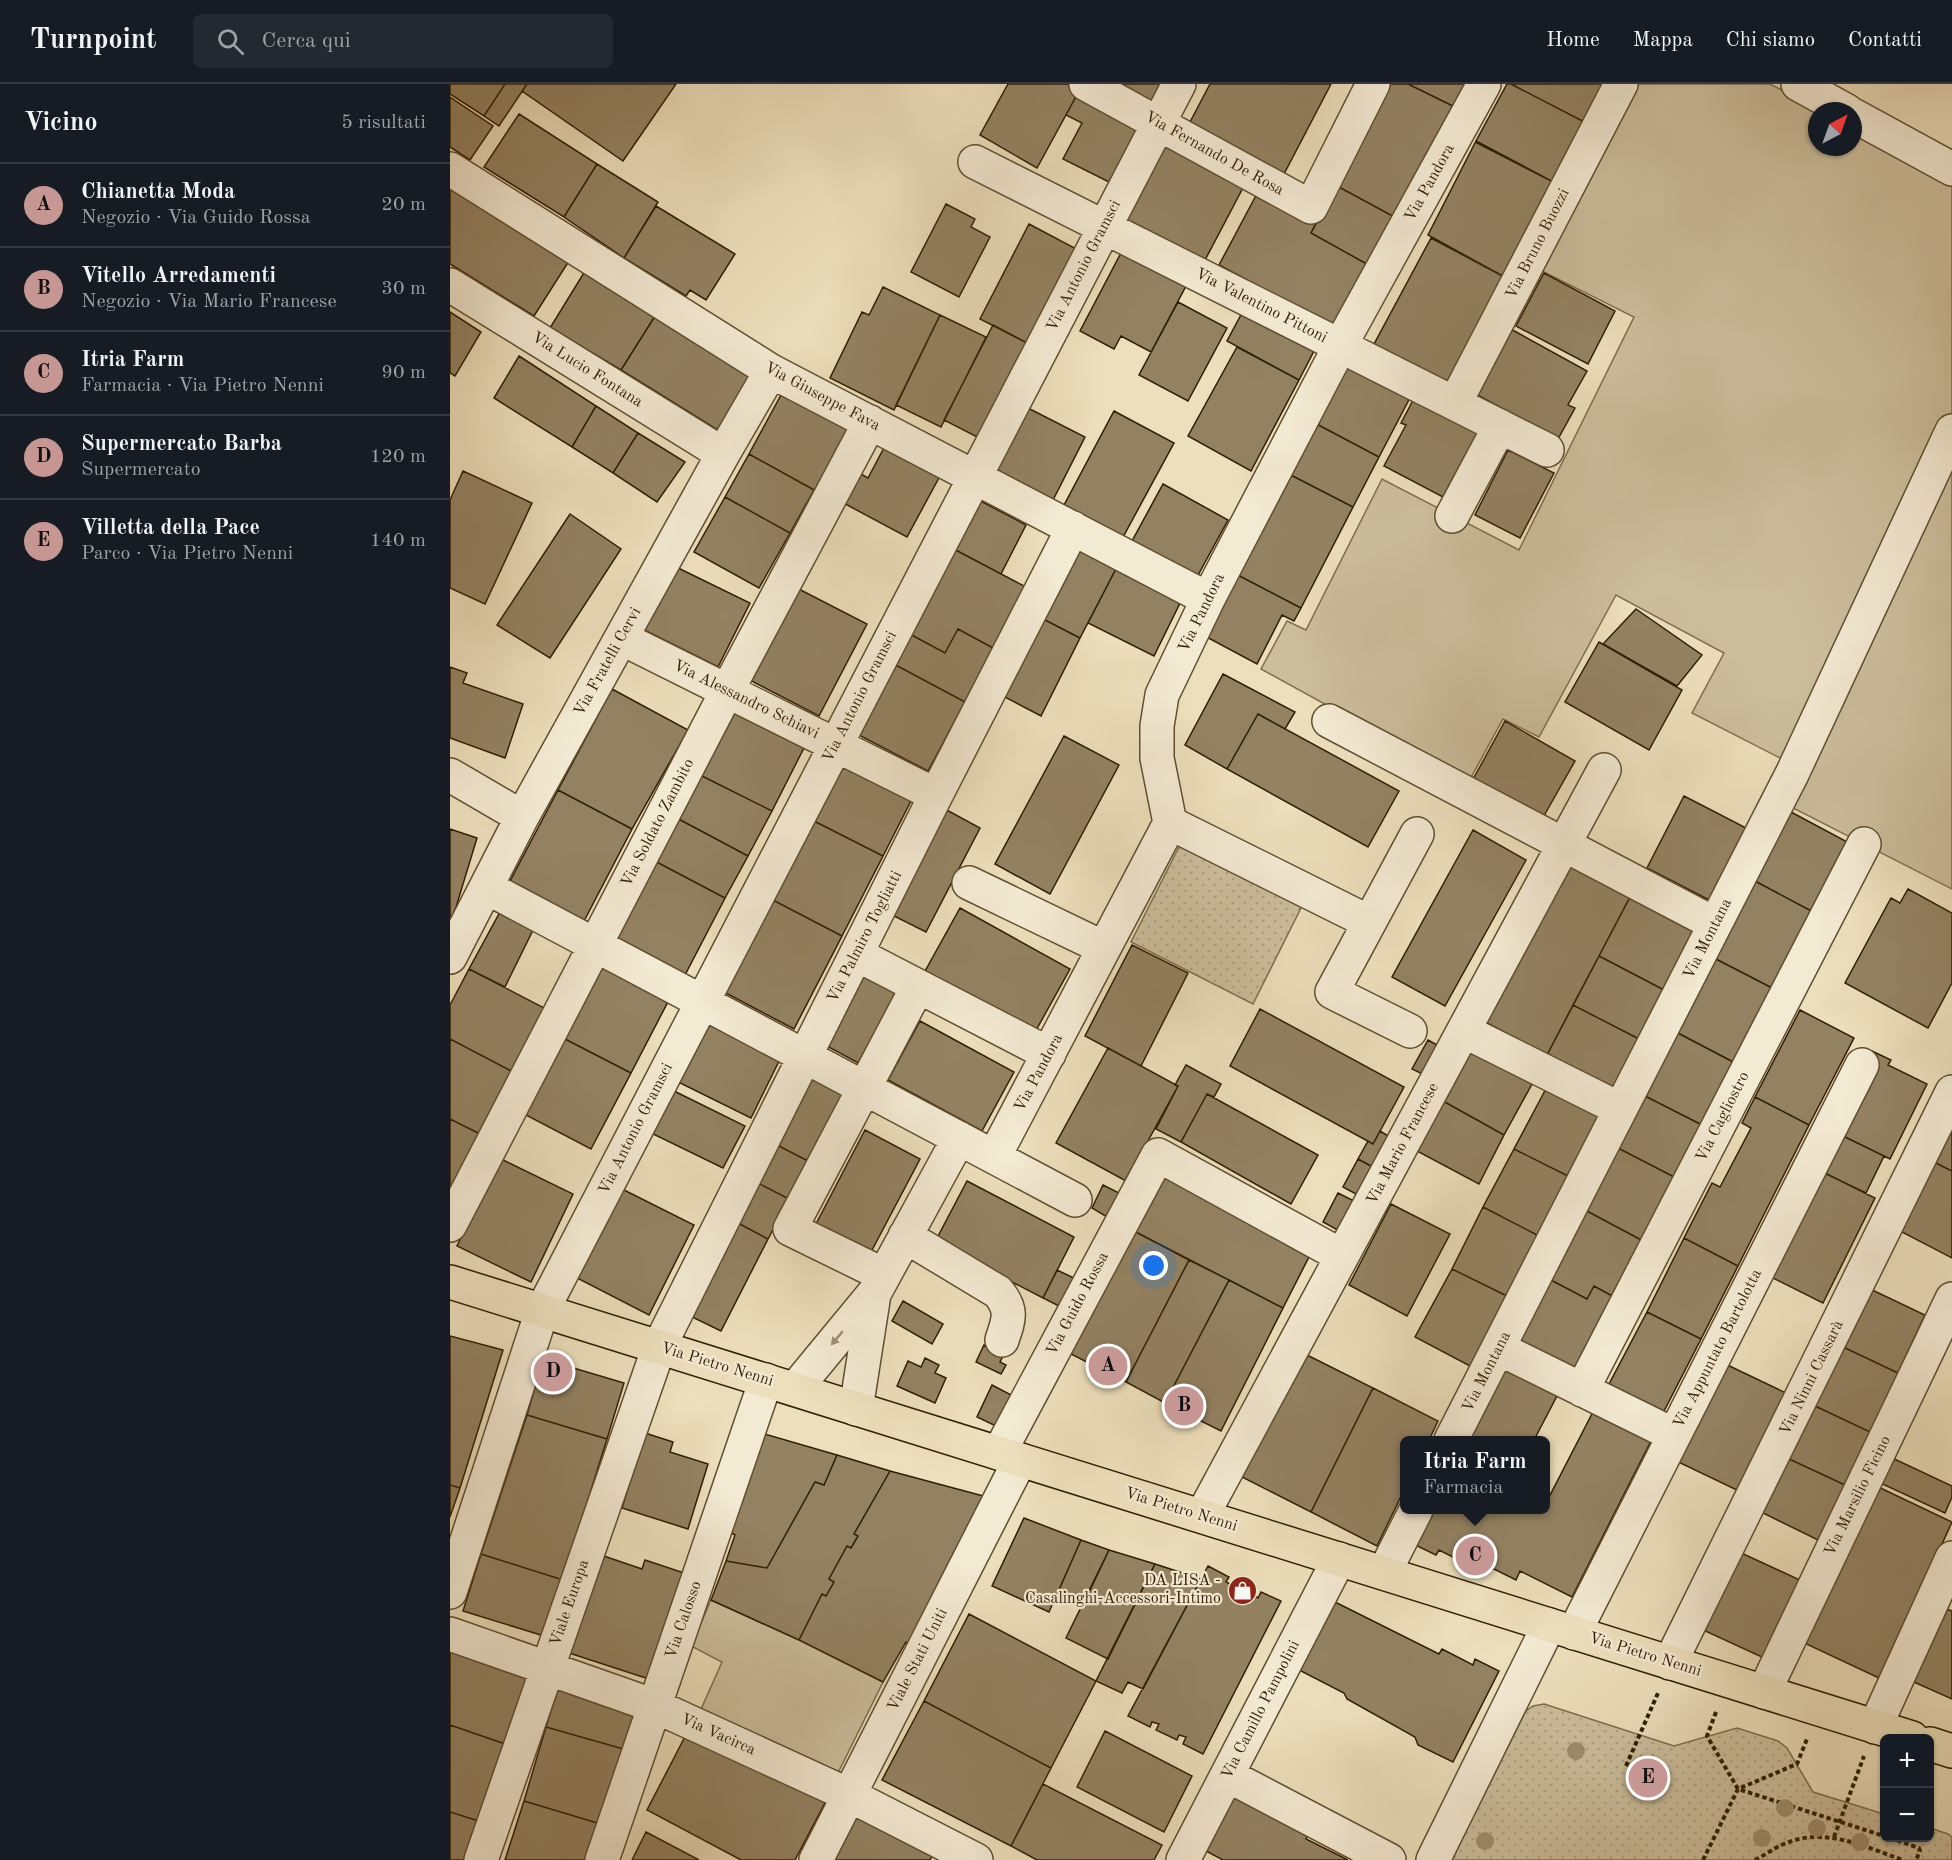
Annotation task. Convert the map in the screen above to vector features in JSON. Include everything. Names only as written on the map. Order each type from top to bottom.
[{"type":"main road","name":"Via Pietro Nenni","points":[[450,1282],[1899,1734]]},
{"type":"main road","points":[[1934,1746],[1952,1751]]},
{"type":"street","name":"Via Fernando De Rosa","points":[[1086,84],[1311,207],[1371,84]]},
{"type":"street","name":"Via Antonio Gramsci","points":[[450,1592],[542,1311],[1179,84]]},
{"type":"street","name":"Via Pandora","points":[[994,1157],[1170,823],[1157,758],[1157,726],[1162,695],[1208,599],[1340,346],[1484,84]]},
{"type":"street","name":"Via Bruno Buozzi","points":[[1455,403],[1621,84]]},
{"type":"street","points":[[1798,84],[1831,102]]},
{"type":"street","points":[[1862,119],[1952,169]]},
{"type":"street","name":"Via Valentino Pittoni","points":[[975,162],[1547,450]]},
{"type":"street","name":"Via Giuseppe Fava","points":[[450,169],[771,371],[1208,599]]},
{"type":"street","name":"Via Lucio Fontana","points":[[450,285],[723,454]]},
{"type":"street","name":"Via Fratelli Cervi","points":[[450,957],[522,817],[771,371]]},
{"type":"street","name":"Via Soldato Zambito","points":[[450,1225],[727,691],[870,422]]},
{"type":"street","points":[[1452,516],[1500,426]]},
{"type":"street","name":"Via Montana","points":[[1453,1436],[1792,774],[1952,431]]},
{"type":"street","name":"Via Palmiro Togliatti","points":[[659,1347],[936,795],[1073,528]]},
{"type":"street","name":"Via Alessandro Schiavi","points":[[621,638],[936,795]]},
{"type":"street","points":[[1329,721],[1715,924]]},
{"type":"street","name":"Via Mario Francese","points":[[1202,1516],[1604,770]]},
{"type":"street","points":[[450,776],[522,817]]},
{"type":"street","points":[[1170,823],[1369,922]]},
{"type":"street","points":[[1410,1031],[1332,992],[1417,834]]},
{"type":"street","name":"Via Cagliostro","points":[[1582,1390],[1864,844]]},
{"type":"street","points":[[969,883],[1104,948]]},
{"type":"street","points":[[486,887],[1075,1200]]},
{"type":"street","points":[[856,954],[1049,1054]]},
{"type":"street","points":[[879,1284],[790,1229],[918,986]]},
{"type":"street","points":[[1464,1031],[1620,1109]]},
{"type":"street","name":"Via Appuntato Bartolotta","points":[[1433,1860],[1674,1435],[1862,1065]]},
{"type":"street","name":"Via Ninni Cassarà","points":[[1670,1663],[1952,1092]]},
{"type":"street","points":[[780,1385],[879,1284],[959,1138]]},
{"type":"street","name":"Via Guido Rossa","points":[[1009,1457],[1158,1155],[1342,1256]]},
{"type":"street","points":[[905,1236],[998,1292],[1004,1299],[1010,1316],[1002,1340]]},
{"type":"street","points":[[856,1409],[879,1284]]},
{"type":"street","name":"Via Marsilio Ficino","points":[[1764,1692],[1952,1299]]},
{"type":"street","name":"Viale Europa","points":[[481,1860],[659,1347]]},
{"type":"street","points":[[1498,1348],[1674,1435]]},
{"type":"street","name":"Via Calosso","points":[[602,1860],[655,1706],[780,1385]]},
{"type":"street","name":"Viale Stati Uniti","points":[[816,1860],[1009,1457]]},
{"type":"street","points":[[1384,1573],[1414,1514]]},
{"type":"street","points":[[1875,1727],[1952,1558]]},
{"type":"street","name":"Via Camillo Pampolini","points":[[1183,1860],[1339,1559]]},
{"type":"street","name":"Via Vacirca","points":[[450,1634],[655,1706],[849,1795],[976,1860]]},
{"type":"street","points":[[1227,1775],[1389,1860]]},
{"type":"path","points":[[1626,1766],[1670,1663]]},
{"type":"path","points":[[1834,1837],[1875,1727]]},
{"type":"path","points":[[1707,1736],[1738,1789],[1880,1835]]},
{"type":"path","points":[[1703,1860],[1738,1789],[1797,1764]]},
{"type":"path","points":[[1755,1860],[1786,1843],[1809,1837],[1834,1837],[1903,1860]]},
{"type":"path","points":[[1902,1842],[1919,1848],[1916,1860]]},
{"type":"shaded area","points":[[1633,84],[1770,84],[1808,104],[1808,156],[1862,156],[1862,132],[1952,180],[1952,431],[1782,759],[1692,713],[1724,653],[1616,595],[1539,737],[1503,719],[1468,783],[1261,669],[1287,621],[1306,630],[1382,479],[1519,550],[1634,317],[1538,269]]},
{"type":"shaded area","points":[[1952,466],[1952,889],[1793,808]]},
{"type":"shaded area","points":[[1181,843],[1303,904],[1253,1004],[1131,942]]},
{"type":"shaded area","points":[[711,1600],[883,1682],[834,1781],[698,1716],[722,1662],[691,1646]]},
{"type":"shaded area","points":[[1544,1704],[1674,1746],[1737,1728],[1778,1741],[1787,1748],[1813,1792],[1880,1813],[1880,1842],[1934,1842],[1934,1829],[1952,1837],[1952,1860],[1450,1860],[1523,1713],[1533,1706]]},
{"type":"building","points":[[450,84],[505,84],[484,116],[450,94]]},
{"type":"building","points":[[505,84],[527,84],[499,126],[484,116]]},
{"type":"building","points":[[527,84],[676,84],[623,161],[522,91]]},
{"type":"building","points":[[1008,84],[1067,84],[1079,91],[1037,168],[980,135]]},
{"type":"building","points":[[1111,84],[1175,84],[1161,110]]},
{"type":"building","points":[[1210,84],[1331,84],[1284,174],[1189,124]]},
{"type":"building","points":[[1389,84],[1408,84],[1459,109],[1400,220],[1337,186]]},
{"type":"building","points":[[1408,84],[1472,84],[1459,109]]},
{"type":"building","points":[[1507,84],[1590,125],[1561,186],[1477,143]]},
{"type":"building","points":[[1511,84],[1611,84],[1590,125]]},
{"type":"building","points":[[1079,91],[1151,129],[1121,188],[1063,159],[1082,123],[1066,115]]},
{"type":"building","points":[[450,97],[493,126],[470,160],[450,147]]},
{"type":"building","points":[[519,114],[597,164],[564,217],[484,167]]},
{"type":"building","points":[[1168,140],[1246,182],[1204,262],[1125,220]]},
{"type":"building","points":[[1476,141],[1561,186],[1510,280],[1428,235]]},
{"type":"building","points":[[597,164],[658,202],[624,258],[564,217]]},
{"type":"building","points":[[1337,186],[1400,220],[1374,268],[1311,233]]},
{"type":"building","points":[[450,187],[569,261],[534,316],[450,264]]},
{"type":"building","points":[[1259,190],[1317,221],[1311,233],[1374,268],[1340,330],[1219,265]]},
{"type":"building","points":[[946,204],[975,219],[971,227],[990,237],[959,297],[911,272]]},
{"type":"building","points":[[656,206],[735,254],[706,300],[690,290],[686,296],[624,258]]},
{"type":"building","points":[[1029,224],[1082,252],[1033,346],[980,319]]},
{"type":"building","points":[[1431,238],[1510,280],[1455,387],[1373,346]]},
{"type":"building","points":[[1122,251],[1186,286],[1151,352],[1121,336],[1114,349],[1080,331]]},
{"type":"building","points":[[585,271],[655,316],[621,370],[550,328]]},
{"type":"building","points":[[1544,273],[1615,311],[1588,364],[1516,326]]},
{"type":"building","points":[[883,287],[940,315],[894,410],[830,378],[862,312],[869,315]]},
{"type":"building","points":[[1178,302],[1227,328],[1188,401],[1139,375]]},
{"type":"building","points":[[1243,311],[1315,349],[1299,380],[1227,341]]},
{"type":"building","points":[[450,312],[481,332],[455,376],[450,373]]},
{"type":"building","points":[[940,315],[986,337],[941,427],[896,405]]},
{"type":"building","points":[[655,316],[761,381],[729,437],[621,370]]},
{"type":"building","points":[[993,325],[1033,346],[985,441],[944,420]]},
{"type":"building","points":[[1507,327],[1587,371],[1568,405],[1575,408],[1558,439],[1472,392]]},
{"type":"building","points":[[1237,347],[1299,380],[1251,471],[1188,436]]},
{"type":"building","points":[[1344,353],[1414,390],[1379,457],[1309,420]]},
{"type":"building","points":[[519,356],[596,406],[572,447],[494,398]]},
{"type":"building","points":[[1418,391],[1482,424],[1443,497],[1384,466],[1406,425],[1401,423]]},
{"type":"building","points":[[781,395],[860,433],[825,496],[749,454]]},
{"type":"building","points":[[1022,405],[1085,437],[1051,504],[987,472]]},
{"type":"building","points":[[596,406],[638,433],[613,473],[572,447]]},
{"type":"building","points":[[1114,411],[1174,443],[1122,539],[1063,507]]},
{"type":"building","points":[[1309,420],[1379,457],[1353,507],[1283,471]]},
{"type":"building","points":[[638,433],[685,462],[657,502],[613,473]]},
{"type":"building","points":[[886,444],[941,474],[907,537],[836,499],[852,469],[868,478]]},
{"type":"building","points":[[1508,450],[1554,473],[1520,538],[1475,515]]},
{"type":"building","points":[[749,454],[814,490],[790,533],[725,497]]},
{"type":"building","points":[[463,471],[532,503],[485,604],[450,588],[450,500]]},
{"type":"building","points":[[1283,471],[1353,507],[1301,608],[1230,571]]},
{"type":"building","points":[[1163,484],[1228,520],[1197,577],[1132,541]]},
{"type":"building","points":[[725,497],[790,533],[759,588],[694,552]]},
{"type":"building","points":[[975,498],[1026,525],[1001,574],[950,547]]},
{"type":"building","points":[[570,514],[621,549],[550,658],[497,625]]},
{"type":"building","points":[[1081,544],[1119,563],[1080,638],[1043,619]]},
{"type":"building","points":[[950,547],[1026,587],[993,648],[958,629],[945,653],[906,632]]},
{"type":"building","points":[[1119,563],[1183,597],[1154,656],[1088,623]]},
{"type":"building","points":[[672,565],[750,603],[718,667],[640,628]]},
{"type":"building","points":[[1230,571],[1301,608],[1294,621],[1282,615],[1257,664],[1199,633]]},
{"type":"building","points":[[791,585],[867,624],[819,716],[744,677]]},
{"type":"building","points":[[1636,609],[1702,655],[1677,686],[1603,644]]},
{"type":"building","points":[[1043,619],[1080,638],[1041,716],[1003,696]]},
{"type":"building","points":[[958,629],[993,648],[965,702],[890,662],[906,632],[945,653]]},
{"type":"building","points":[[1599,642],[1682,690],[1649,750],[1565,702]]},
{"type":"building","points":[[890,662],[965,702],[928,771],[853,732]]},
{"type":"building","points":[[450,667],[467,673],[463,683],[523,704],[505,758],[450,738]]},
{"type":"building","points":[[1223,674],[1295,712],[1285,729],[1258,714],[1227,769],[1185,745]]},
{"type":"building","points":[[612,689],[688,730],[632,829],[558,790]]},
{"type":"building","points":[[732,704],[808,740],[772,811],[696,773]]},
{"type":"building","points":[[1258,714],[1399,791],[1368,847],[1227,769]]},
{"type":"building","points":[[1505,721],[1575,761],[1541,821],[1471,783]]},
{"type":"building","points":[[1064,736],[1119,765],[1050,894],[995,864]]},
{"type":"building","points":[[842,755],[915,793],[883,856],[810,819]]},
{"type":"building","points":[[696,773],[772,811],[748,856],[673,816]]},
{"type":"building","points":[[558,790],[632,829],[583,923],[509,883]]},
{"type":"building","points":[[1684,796],[1750,830],[1713,902],[1647,868]]},
{"type":"building","points":[[943,808],[980,828],[926,932],[888,913]]},
{"type":"building","points":[[1791,812],[1851,844],[1815,913],[1755,881]]},
{"type":"building","points":[[673,816],[748,856],[725,898],[651,859]]},
{"type":"building","points":[[810,819],[883,856],[842,936],[769,898]]},
{"type":"building","points":[[450,829],[477,838],[450,927]]},
{"type":"building","points":[[1473,830],[1526,860],[1445,1006],[1392,977]]},
{"type":"building","points":[[651,859],[725,898],[685,975],[610,935]]},
{"type":"building","points":[[1566,863],[1630,897],[1547,1055],[1483,1021]]},
{"type":"building","points":[[1755,881],[1815,913],[1776,990],[1714,958]]},
{"type":"building","points":[[1908,889],[1952,913],[1952,983],[1928,1028],[1845,983],[1891,898],[1900,903]]},
{"type":"building","points":[[1630,897],[1697,932],[1666,991],[1599,956]]},
{"type":"building","points":[[769,898],[842,936],[794,1029],[722,991]]},
{"type":"building","points":[[960,908],[1070,969],[1034,1034],[924,973]]},
{"type":"building","points":[[500,912],[533,930],[505,987],[469,969]]},
{"type":"building","points":[[1132,945],[1188,973],[1141,1066],[1085,1036]]},
{"type":"building","points":[[1599,956],[1666,991],[1641,1040],[1573,1005]]},
{"type":"building","points":[[1714,958],[1776,990],[1737,1064],[1676,1032]]},
{"type":"building","points":[[604,960],[671,996],[631,1073],[563,1038]]},
{"type":"building","points":[[469,969],[548,1010],[515,1073],[450,1039],[450,1005]]},
{"type":"building","points":[[861,972],[900,993],[862,1065],[823,1044]]},
{"type":"building","points":[[1573,1005],[1641,1040],[1614,1091],[1547,1055]]},
{"type":"building","points":[[1260,1009],[1404,1087],[1373,1144],[1230,1066]]},
{"type":"building","points":[[1800,1010],[1854,1038],[1809,1125],[1755,1097]]},
{"type":"building","points":[[707,1019],[782,1055],[751,1118],[676,1081]]},
{"type":"building","points":[[920,1021],[1014,1072],[982,1131],[888,1080]]},
{"type":"building","points":[[1676,1032],[1737,1064],[1704,1126],[1643,1095]]},
{"type":"building","points":[[563,1038],[631,1073],[591,1149],[524,1114]]},
{"type":"building","points":[[450,1039],[515,1073],[482,1135],[450,1119]]},
{"type":"building","points":[[1428,1040],[1446,1050],[1431,1078],[1412,1069]]},
{"type":"building","points":[[1108,1048],[1178,1086],[1126,1181],[1056,1143]]},
{"type":"building","points":[[1470,1051],[1532,1084],[1504,1135],[1443,1101]]},
{"type":"building","points":[[1872,1051],[1891,1060],[1888,1065],[1927,1084],[1890,1159],[1833,1131]]},
{"type":"building","points":[[1186,1065],[1221,1084],[1214,1097],[1207,1094],[1181,1142],[1156,1129]]},
{"type":"building","points":[[813,1076],[844,1091],[808,1161],[777,1145]]},
{"type":"building","points":[[1548,1085],[1603,1114],[1570,1177],[1514,1149]]},
{"type":"building","points":[[672,1090],[745,1126],[723,1168],[651,1133]]},
{"type":"building","points":[[1207,1094],[1318,1155],[1291,1204],[1181,1142]]},
{"type":"building","points":[[1643,1095],[1704,1126],[1678,1179],[1616,1147]]},
{"type":"building","points":[[1755,1097],[1809,1125],[1738,1266],[1684,1238],[1712,1183],[1720,1187],[1751,1128],[1742,1123]]},
{"type":"building","points":[[1443,1101],[1504,1135],[1479,1184],[1417,1151]]},
{"type":"building","points":[[450,1119],[482,1135],[450,1197]]},
{"type":"building","points":[[1952,1125],[1952,1171],[1934,1162]]},
{"type":"building","points":[[865,1130],[920,1159],[871,1252],[816,1224]]},
{"type":"building","points":[[1380,1131],[1398,1142],[1382,1172],[1358,1159],[1368,1141],[1373,1144]]},
{"type":"building","points":[[1841,1135],[1884,1156],[1866,1193],[1822,1172]]},
{"type":"building","points":[[777,1145],[808,1161],[789,1199],[758,1183]]},
{"type":"building","points":[[1616,1147],[1678,1179],[1645,1242],[1585,1210]]},
{"type":"building","points":[[1514,1149],[1570,1177],[1539,1236],[1483,1207]]},
{"type":"building","points":[[499,1158],[573,1194],[531,1282],[457,1246]]},
{"type":"building","points":[[1358,1159],[1382,1172],[1367,1200],[1343,1187]]},
{"type":"building","points":[[1934,1162],[1952,1171],[1952,1258],[1900,1231]]},
{"type":"building","points":[[1815,1168],[1875,1198],[1823,1303],[1763,1273]]},
{"type":"building","points":[[1162,1173],[1312,1251],[1283,1308],[1132,1230]]},
{"type":"building","points":[[967,1181],[1074,1237],[1043,1298],[935,1242]]},
{"type":"building","points":[[758,1183],[789,1199],[768,1239],[738,1223]]},
{"type":"building","points":[[1103,1185],[1119,1193],[1107,1217],[1092,1208]]},
{"type":"building","points":[[622,1189],[694,1225],[649,1315],[577,1278]]},
{"type":"building","points":[[1338,1193],[1358,1203],[1343,1233],[1323,1222]]},
{"type":"building","points":[[1391,1204],[1450,1234],[1407,1316],[1349,1285]]},
{"type":"building","points":[[1483,1207],[1539,1236],[1507,1296],[1452,1269]]},
{"type":"building","points":[[1585,1210],[1645,1242],[1616,1298],[1594,1286],[1587,1299],[1549,1279]]},
{"type":"building","points":[[738,1223],[768,1239],[721,1331],[690,1316]]},
{"type":"building","points":[[1132,1230],[1189,1260],[1126,1382],[1069,1353]]},
{"type":"building","points":[[1684,1238],[1738,1266],[1701,1339],[1647,1312]]},
{"type":"building","points":[[1189,1260],[1229,1280],[1165,1403],[1126,1382]]},
{"type":"building","points":[[1452,1269],[1507,1296],[1470,1366],[1415,1337]]},
{"type":"building","points":[[1057,1270],[1074,1278],[1059,1306],[1043,1298]]},
{"type":"building","points":[[1549,1279],[1587,1299],[1594,1286],[1616,1298],[1577,1375],[1516,1344]]},
{"type":"building","points":[[1229,1280],[1283,1308],[1221,1431],[1165,1403]]},
{"type":"building","points":[[1868,1288],[1925,1315],[1898,1373],[1841,1346]]},
{"type":"building","points":[[903,1301],[943,1324],[932,1344],[892,1321]]},
{"type":"building","points":[[1647,1312],[1701,1339],[1662,1415],[1608,1386]]},
{"type":"building","points":[[450,1336],[503,1350],[460,1488],[450,1485]]},
{"type":"building","points":[[984,1345],[1004,1354],[1000,1362],[1006,1365],[1001,1374],[976,1362]]},
{"type":"building","points":[[1841,1346],[1898,1373],[1870,1432],[1813,1405]]},
{"type":"building","points":[[1305,1354],[1373,1388],[1311,1512],[1242,1477]]},
{"type":"building","points":[[925,1358],[939,1365],[935,1373],[946,1378],[935,1403],[897,1386],[908,1361],[921,1367]]},
{"type":"building","points":[[543,1359],[624,1383],[607,1439],[527,1415]]},
{"type":"building","points":[[1719,1361],[1788,1394],[1741,1492],[1672,1459]]},
{"type":"building","points":[[1504,1364],[1559,1392],[1536,1436],[1467,1436]]},
{"type":"building","points":[[992,1385],[1015,1397],[1000,1428],[977,1417]]},
{"type":"building","points":[[1373,1388],[1438,1421],[1431,1436],[1400,1436],[1400,1498],[1377,1546],[1311,1512]]},
{"type":"building","points":[[1813,1405],[1870,1432],[1845,1485],[1787,1458]]},
{"type":"building","points":[[1595,1408],[1653,1437],[1572,1597],[1520,1571],[1516,1580],[1470,1557],[1467,1564],[1439,1550],[1436,1555],[1413,1544],[1428,1514],[1550,1514],[1550,1495]]},
{"type":"building","points":[[527,1415],[607,1439],[563,1580],[481,1554]]},
{"type":"building","points":[[758,1432],[837,1455],[824,1485],[815,1482],[767,1568],[726,1561],[735,1535],[729,1532]]},
{"type":"building","points":[[645,1433],[673,1442],[670,1452],[708,1464],[688,1529],[622,1508]]},
{"type":"building","points":[[837,1455],[890,1471],[854,1534],[858,1536],[851,1548],[847,1546],[829,1579],[834,1582],[826,1596],[822,1594],[799,1640],[711,1600],[726,1561],[767,1568],[815,1482],[824,1485]]},
{"type":"building","points":[[1888,1456],[1952,1486],[1952,1497],[1945,1513],[1876,1481]]},
{"type":"building","points":[[1787,1458],[1845,1485],[1818,1540],[1761,1512]]},
{"type":"building","points":[[890,1471],[987,1497],[909,1645],[906,1642],[883,1682],[799,1640],[822,1594],[826,1596],[834,1582],[829,1579],[847,1546],[851,1548],[858,1536],[854,1534]]},
{"type":"building","points":[[1872,1484],[1952,1522],[1881,1679],[1800,1641]]},
{"type":"building","points":[[450,1485],[460,1488],[450,1517]]},
{"type":"building","points":[[1024,1518],[1081,1540],[1049,1612],[992,1586]]},
{"type":"building","points":[[1081,1540],[1109,1550],[1085,1601],[1059,1590]]},
{"type":"building","points":[[1109,1550],[1155,1564],[1108,1659],[1066,1638]]},
{"type":"building","points":[[1739,1552],[1800,1580],[1764,1658],[1703,1630]]},
{"type":"building","points":[[595,1553],[642,1569],[645,1560],[690,1575],[655,1681],[563,1651]]},
{"type":"building","points":[[481,1554],[563,1580],[544,1636],[463,1611]]},
{"type":"building","points":[[1155,1564],[1201,1579],[1143,1689],[1128,1682],[1122,1693],[1096,1681]]},
{"type":"building","points":[[1208,1566],[1229,1577],[1226,1582],[1234,1586],[1236,1580],[1254,1588],[1251,1594],[1258,1598],[1261,1592],[1281,1601],[1203,1754],[1183,1744],[1186,1737],[1179,1735],[1177,1740],[1156,1730],[1159,1724],[1152,1722],[1150,1727],[1128,1716]]},
{"type":"building","points":[[1333,1601],[1439,1654],[1442,1649],[1473,1665],[1475,1659],[1499,1671],[1453,1762],[1418,1745],[1415,1737],[1347,1699],[1344,1693],[1299,1670]]},
{"type":"building","points":[[1936,1605],[1952,1611],[1952,1699],[1905,1678]]},
{"type":"building","points":[[969,1614],[1096,1681],[1051,1768],[924,1701]]},
{"type":"building","points":[[454,1640],[533,1668],[508,1745],[450,1725],[450,1652]]},
{"type":"building","points":[[559,1683],[638,1709],[627,1750],[546,1727]]},
{"type":"building","points":[[924,1701],[1051,1768],[1011,1846],[882,1780]]},
{"type":"building","points":[[450,1725],[508,1745],[485,1823],[450,1812]]},
{"type":"building","points":[[691,1725],[828,1797],[795,1860],[741,1860],[647,1810]]},
{"type":"building","points":[[546,1727],[627,1750],[604,1825],[524,1801]]},
{"type":"building","points":[[1105,1731],[1192,1776],[1164,1832],[1077,1787]]},
{"type":"building","points":[[1043,1784],[1162,1845],[1154,1860],[1037,1860],[1011,1846]]},
{"type":"building","points":[[1232,1793],[1310,1832],[1306,1839],[1348,1860],[1223,1860],[1204,1850]]},
{"type":"building","points":[[524,1801],[604,1825],[592,1860],[505,1860]]},
{"type":"building","points":[[450,1812],[485,1823],[473,1860],[450,1860]]},
{"type":"building","points":[[858,1814],[934,1852],[930,1860],[834,1860]]},
{"type":"building","points":[[646,1832],[699,1860],[632,1860]]},
{"type":"place","name":"Chianetta Moda","points":[[1108,1366]]},
{"type":"place","name":"Supermercato Barba","points":[[553,1372]]},
{"type":"place","name":"Vitello Arredamenti","points":[[1184,1406]]},
{"type":"place","name":"Itria Farm","points":[[1475,1556]]},
{"type":"place","name":"DA LISA - Casalinghi-Accessori-Intimo","points":[[1242,1590]]},
{"type":"place","name":"Villetta della Pace","points":[[1648,1778]]}]
